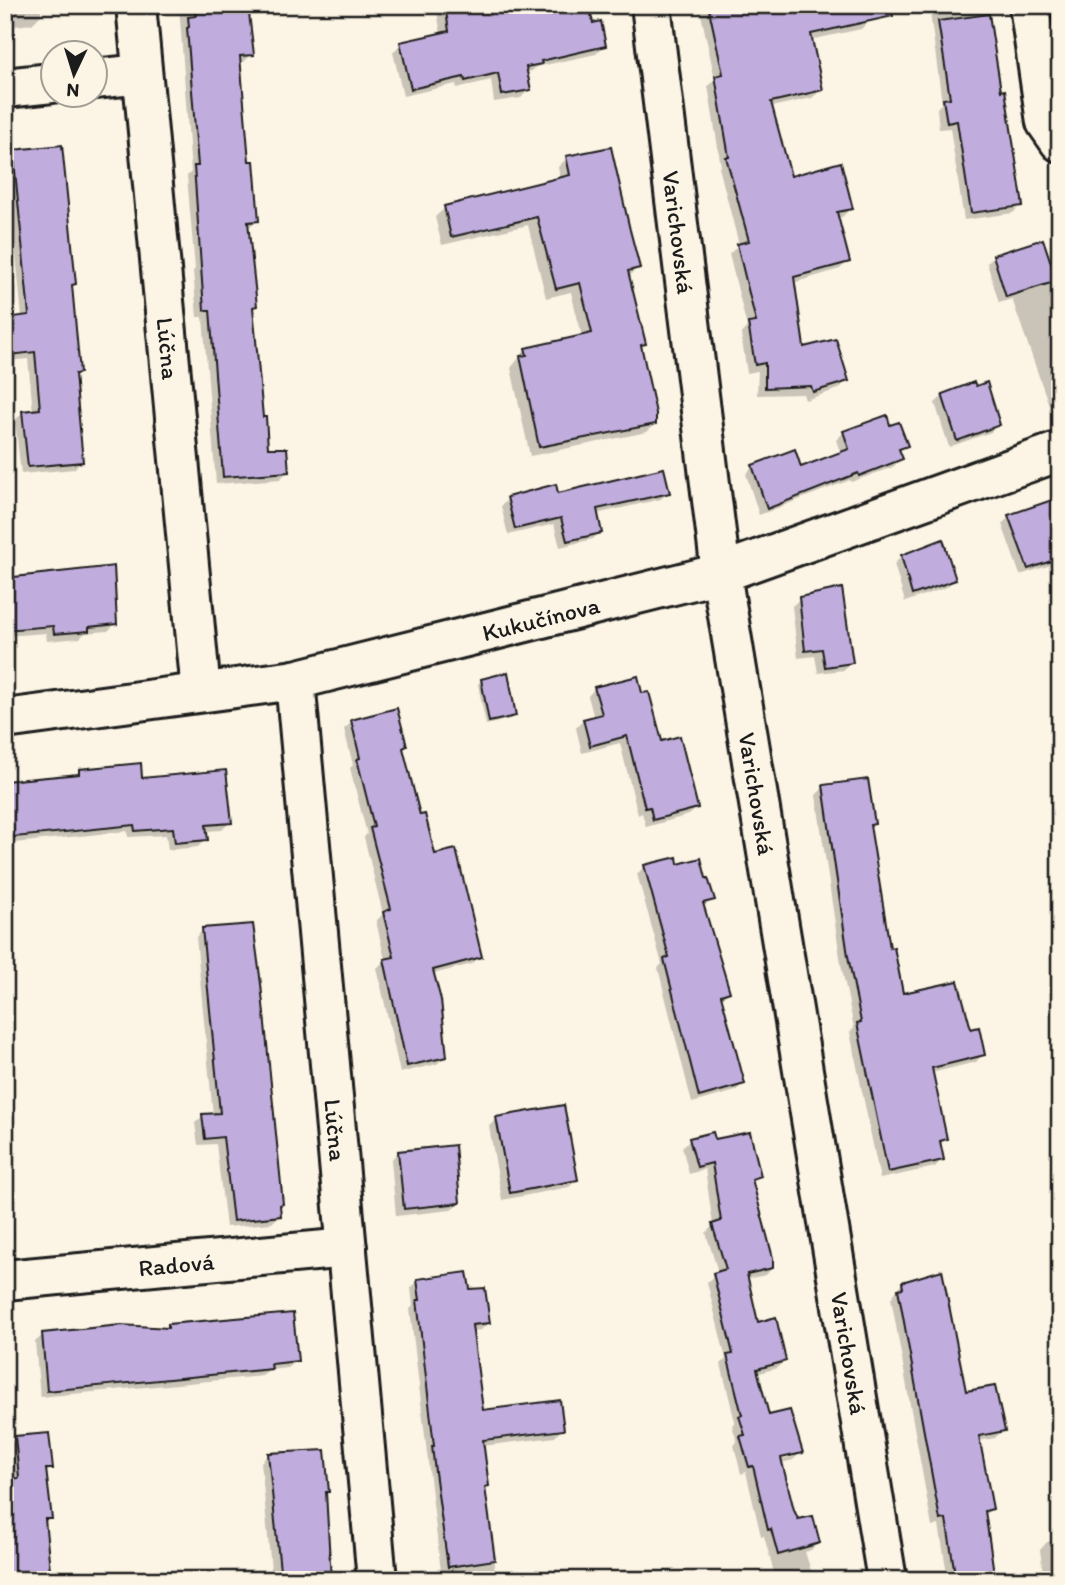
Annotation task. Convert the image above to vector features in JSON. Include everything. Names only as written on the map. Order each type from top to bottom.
[{"type":"street","name":"Lúčna","points":[[136,5],[201,692]]},
{"type":"street","name":"Varichovská","points":[[650,5],[721,573],[887,1580]]},
{"type":"street","points":[[1029,5],[1046,122],[1060,142]]},
{"type":"street","points":[[108,78],[142,74]]},
{"type":"street","points":[[5,88],[38,84]]},
{"type":"street","name":"Kukučínova","points":[[5,719],[295,680],[721,573],[1060,451]]},
{"type":"street","name":"Lúčna","points":[[295,680],[377,1580]]},
{"type":"street","name":"Radová","points":[[5,1280],[347,1248]]},
{"type":"path","points":[[1060,661],[1055,662],[1060,691]]},
{"type":"building","points":[[194,5],[248,5],[254,55],[240,56],[249,161],[254,161],[259,221],[248,222],[257,306],[253,307],[268,448],[287,448],[289,472],[223,477],[210,310],[204,310],[194,166],[198,166],[187,28],[188,17],[196,16]]},
{"type":"building","points":[[445,5],[589,5],[593,23],[601,21],[606,46],[526,67],[531,90],[502,95],[498,73],[465,81],[464,77],[411,89],[400,42],[449,31]]},
{"type":"building","points":[[708,5],[892,5],[893,16],[811,34],[823,90],[771,102],[791,176],[841,162],[853,209],[837,212],[850,262],[794,277],[804,347],[836,339],[849,381],[813,392],[811,386],[765,388],[765,363],[755,365],[748,323],[756,322],[737,244],[749,241],[726,157],[729,157],[715,76],[723,74]]},
{"type":"building","points":[[989,14],[1001,91],[1005,90],[1023,206],[971,213],[957,121],[947,123],[943,99],[950,98],[938,21]]},
{"type":"building","points":[[62,145],[76,284],[72,285],[80,373],[75,374],[83,462],[28,467],[22,411],[40,409],[35,352],[10,355],[6,318],[29,315],[13,150]]},
{"type":"building","points":[[611,147],[640,268],[628,271],[646,344],[641,345],[656,424],[539,447],[520,356],[527,355],[525,348],[592,333],[580,283],[556,289],[537,217],[451,237],[444,206],[570,175],[566,156]]},
{"type":"building","points":[[1043,239],[1057,281],[1006,297],[993,255]]},
{"type":"building","points":[[974,382],[976,386],[987,382],[1000,425],[957,441],[942,394]]},
{"type":"building","points":[[887,415],[890,425],[899,422],[908,446],[899,449],[903,459],[859,476],[858,473],[767,509],[752,465],[795,449],[801,467],[849,449],[843,431]]},
{"type":"building","points":[[664,468],[670,493],[597,509],[602,533],[567,541],[561,518],[515,529],[507,497],[556,484],[558,493]]},
{"type":"building","points":[[1052,500],[1060,521],[1060,558],[1028,569],[1008,515]]},
{"type":"building","points":[[943,539],[956,580],[912,595],[901,555]]},
{"type":"building","points":[[114,566],[117,624],[89,627],[89,631],[54,634],[53,626],[5,630],[5,578]]},
{"type":"building","points":[[842,588],[853,663],[825,667],[822,649],[805,651],[799,597]]},
{"type":"building","points":[[508,672],[516,716],[489,722],[481,679]]},
{"type":"building","points":[[638,676],[642,693],[649,692],[662,741],[680,736],[698,808],[653,820],[650,807],[645,808],[627,736],[590,746],[583,719],[602,714],[594,687]]},
{"type":"building","points":[[397,708],[407,746],[403,748],[420,815],[425,814],[435,854],[456,849],[482,957],[433,970],[441,1000],[447,1057],[407,1066],[384,959],[394,957],[383,912],[391,909],[370,828],[374,827],[357,759],[360,758],[351,720]]},
{"type":"building","points":[[141,763],[142,778],[226,770],[232,823],[206,825],[208,840],[175,843],[173,828],[135,831],[134,825],[5,838],[5,781],[79,774],[79,769]]},
{"type":"building","points":[[868,779],[875,824],[870,825],[890,948],[894,947],[903,993],[958,981],[971,1029],[979,1027],[985,1055],[932,1068],[947,1139],[940,1141],[944,1160],[888,1172],[857,1023],[861,1022],[848,956],[823,785]]},
{"type":"building","points":[[677,857],[678,864],[701,858],[715,900],[703,903],[730,992],[721,995],[745,1084],[699,1097],[664,959],[669,957],[644,865]]},
{"type":"building","points":[[253,924],[283,1204],[280,1205],[281,1216],[233,1221],[223,1137],[205,1139],[202,1114],[220,1113],[202,928]]},
{"type":"building","points":[[564,1105],[578,1180],[510,1193],[496,1117]]},
{"type":"building","points":[[713,1132],[715,1139],[750,1132],[761,1176],[752,1179],[773,1258],[773,1268],[747,1274],[758,1322],[776,1317],[786,1361],[757,1369],[769,1415],[790,1410],[803,1453],[781,1458],[798,1519],[813,1516],[820,1543],[778,1555],[771,1529],[768,1530],[753,1466],[749,1467],[740,1436],[745,1435],[739,1416],[742,1415],[727,1355],[733,1354],[713,1273],[726,1269],[712,1224],[721,1221],[712,1163],[697,1167],[689,1138]]},
{"type":"building","points":[[455,1145],[460,1203],[404,1209],[398,1151]]},
{"type":"building","points":[[942,1270],[966,1391],[995,1386],[1005,1431],[979,1436],[993,1509],[985,1511],[995,1580],[956,1580],[946,1519],[940,1520],[898,1289],[903,1288],[902,1282]]},
{"type":"building","points":[[467,1272],[470,1289],[485,1288],[490,1323],[472,1325],[483,1410],[560,1400],[564,1430],[483,1440],[489,1486],[485,1487],[495,1560],[448,1567],[432,1446],[417,1279]]},
{"type":"building","points":[[293,1313],[298,1361],[271,1364],[272,1369],[47,1391],[42,1333],[121,1325],[168,1328],[168,1324]]},
{"type":"building","points":[[49,1433],[53,1469],[46,1469],[52,1519],[45,1519],[51,1580],[5,1580],[5,1479],[19,1478],[15,1436]]},
{"type":"building","points":[[325,1450],[331,1580],[281,1580],[268,1453]]}]
